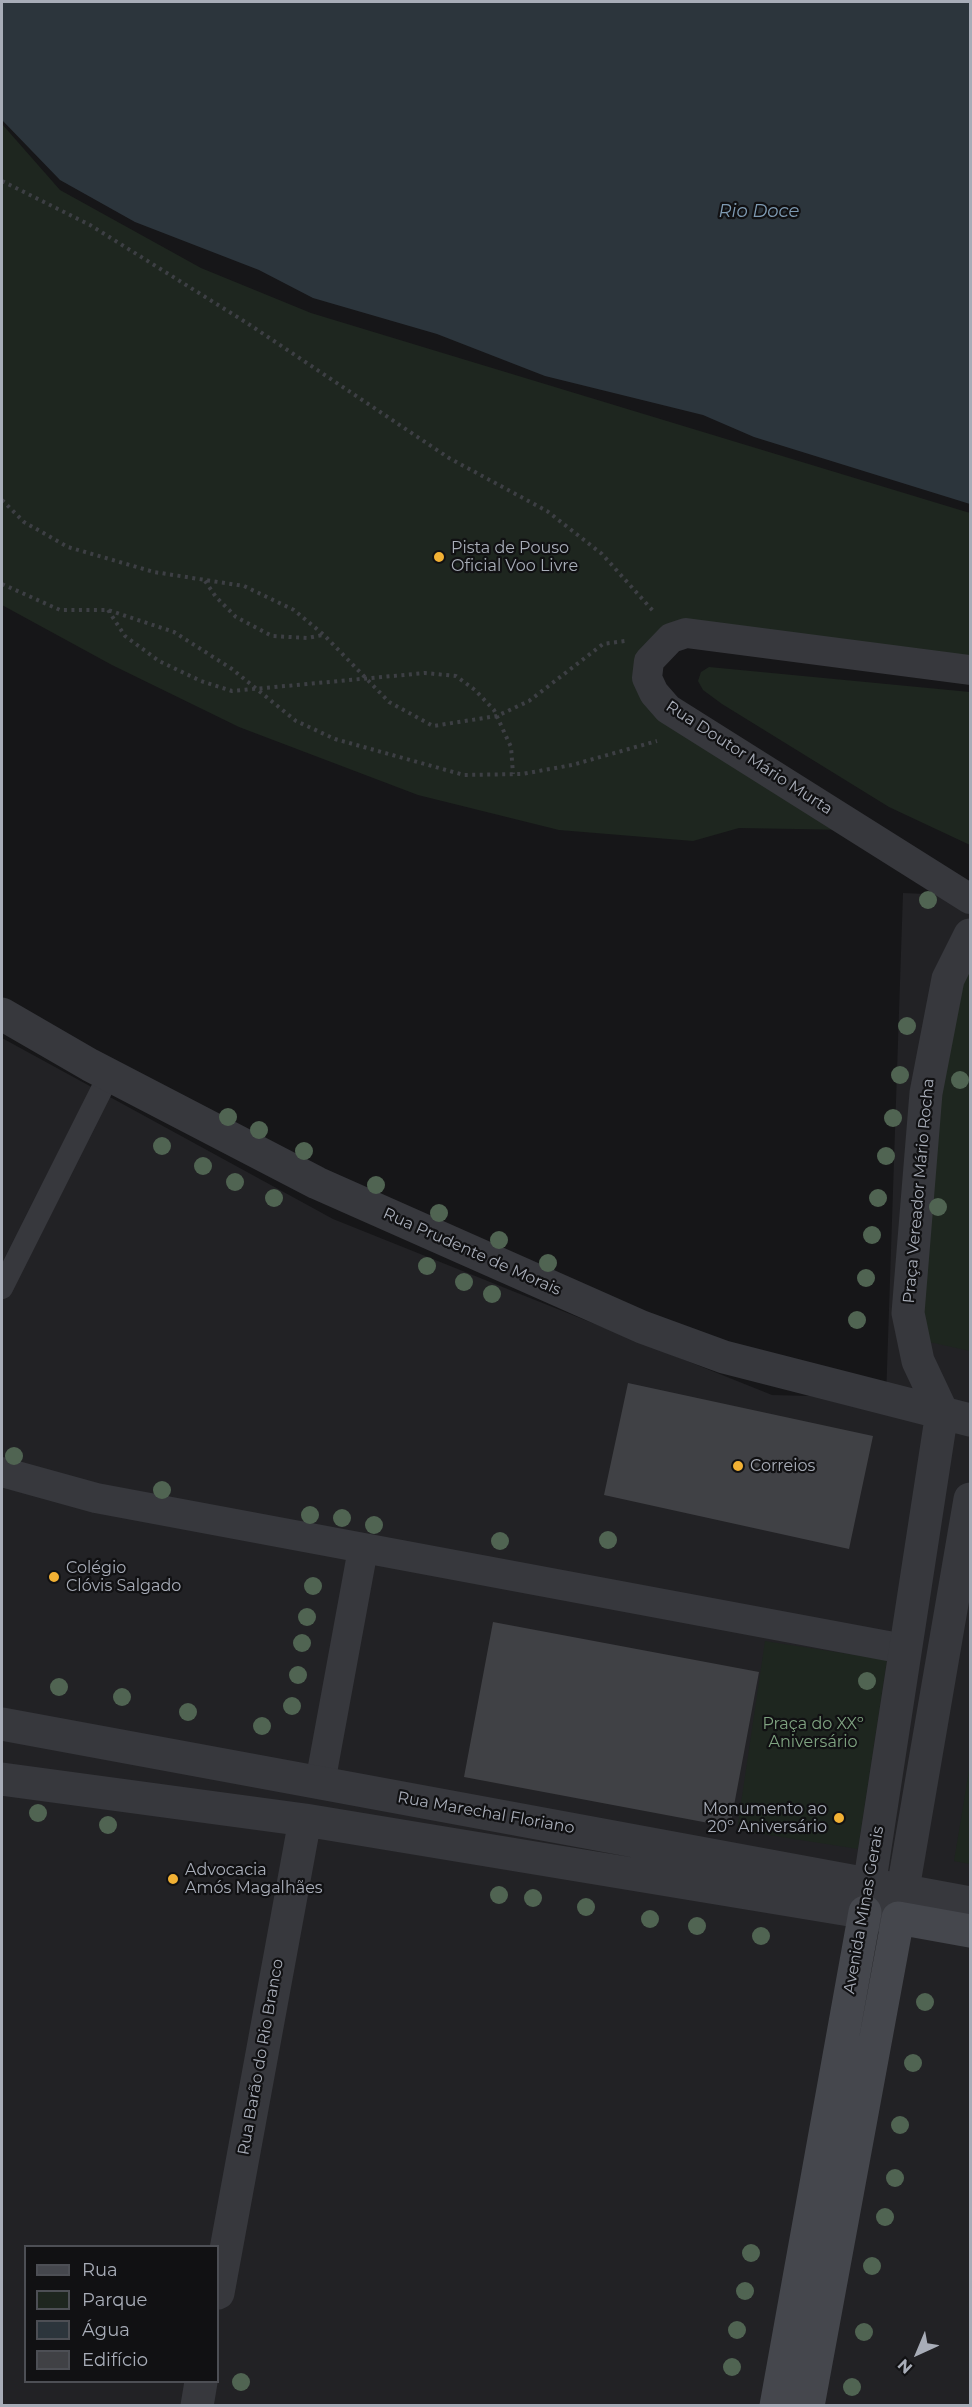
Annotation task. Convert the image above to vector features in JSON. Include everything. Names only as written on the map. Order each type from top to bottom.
[{"type":"main road","name":"Avenida Minas Gerais","points":[[776,2406],[867,1898]]},
{"type":"main road","name":"Rua Marechal Floriano","points":[[900,1904],[970,1931]]},
{"type":"main road","name":"Avenida Minas Gerais","points":[[808,2406],[900,1904]]},
{"type":"street","points":[[668,641],[686,633],[970,670]]},
{"type":"street","name":"Rua Doutor Mário Murta","points":[[668,641],[649,661],[647,678],[654,693],[669,709],[970,899]]},
{"type":"street","name":"Rua Doutor Mário Murta","points":[[945,883],[966,912],[970,925],[968,938]]},
{"type":"street","name":"Praça Vereador Mário Rocha","points":[[956,1416],[918,1361],[908,1312],[926,1093],[948,979],[968,938]]},
{"type":"street","name":"Rua Prudente de Morais","points":[[2,1014],[109,1075],[317,1183],[642,1327],[724,1357],[956,1416]]},
{"type":"street","points":[[2,1288],[109,1075]]},
{"type":"street","name":"Avenida Minas Gerais","points":[[867,1898],[904,1649],[956,1416]]},
{"type":"street","points":[[2,1472],[96,1498],[904,1649]]},
{"type":"street","name":"Avenida Minas Gerais","points":[[900,1904],[961,1608],[970,1499]]},
{"type":"street","points":[[320,1783],[363,1549]]},
{"type":"street","name":"Rua Marechal Floriano","points":[[2,1724],[320,1783],[867,1898],[900,1904],[970,1903]]},
{"type":"street","name":"Rua Marechal Floriano","points":[[2,1779],[867,1898]]},
{"type":"street","name":"Rua Barão do Rio Branco","points":[[219,2288],[305,1820]]},
{"type":"street","points":[[197,2406],[201,2383]]},
{"type":"path","points":[[2,181],[90,225],[247,323],[450,458],[547,512],[602,554],[648,603],[668,641],[616,640],[603,644],[529,701],[497,716],[433,726],[389,702],[324,634],[294,610],[244,586],[154,573],[68,547],[24,522],[2,500]]},
{"type":"path","points":[[205,580],[216,597],[236,617],[272,636],[307,638],[324,634]]},
{"type":"path","points":[[2,584],[60,610],[108,610],[174,632],[232,669],[296,721],[335,739],[464,775],[513,774],[572,765],[646,746],[678,730],[687,721]]},
{"type":"path","points":[[108,610],[125,636],[159,661],[201,681],[232,691],[425,673],[456,676],[475,690],[497,716],[511,747],[513,774]]},
{"type":"shaded area","points":[[903,893],[970,896],[970,2405],[2,2405],[2,1038],[333,1219],[772,1395],[886,1398]]},
{"type":"green space","points":[[2,124],[60,190],[201,268],[311,313],[970,513],[970,661],[683,625],[650,695],[852,830],[739,828],[693,841],[559,830],[418,795],[239,727],[112,665],[2,605]]},
{"type":"green space","points":[[709,667],[970,692],[970,845],[889,807],[722,704],[703,690],[698,681],[701,672]]},
{"type":"green space","points":[[970,935],[970,1351],[911,1338],[926,1093]]},
{"type":"green space","name":"Praça do XXº Aniversário","points":[[765,1641],[887,1660],[858,1849],[737,1830]]},
{"type":"green space","points":[[970,1764],[970,1864],[954,1861]]},
{"type":"water","name":"Rio Doce","points":[[2,2],[970,2],[970,504],[754,437],[703,415],[545,376],[437,334],[313,298],[259,270],[135,222],[60,180],[2,120]]},
{"type":"building","name":"Correios","points":[[628,1383],[873,1436],[849,1549],[604,1495]]},
{"type":"building","points":[[493,1622],[759,1672],[730,1827],[464,1777]]},
{"type":"place","name":"Pista de Pouso Oficial Voo Livre","points":[[439,557]]},
{"type":"place","name":"Correios","points":[[738,1466]]},
{"type":"place","name":"Colégio Clóvis Salgado","points":[[54,1577]]},
{"type":"place","name":"Monumento ao 20º Aniversário","points":[[839,1818]]},
{"type":"place","name":"Advocacia Amós Magalhães","points":[[173,1879]]}]
